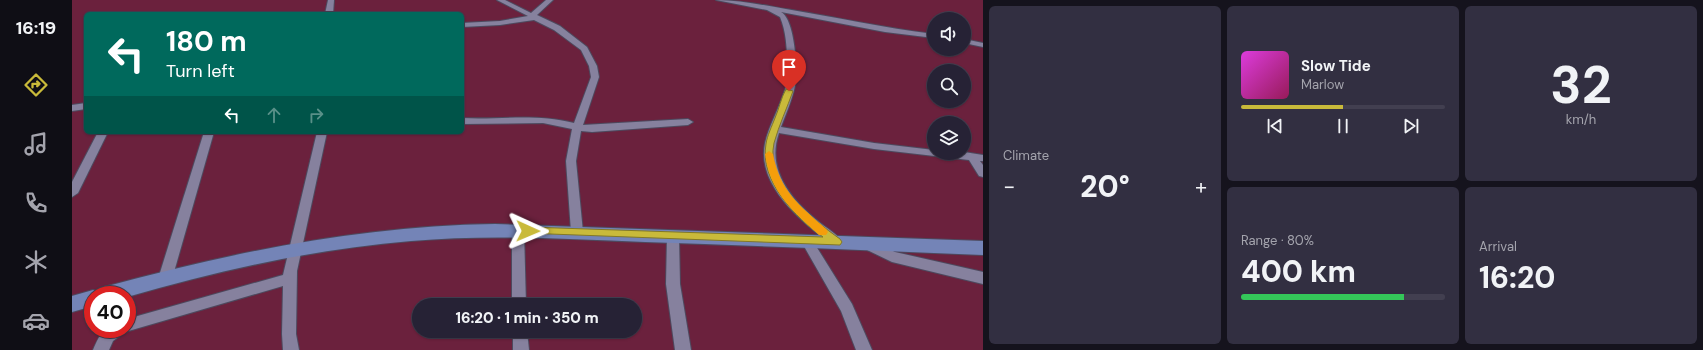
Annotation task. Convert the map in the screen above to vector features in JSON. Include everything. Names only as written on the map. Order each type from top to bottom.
[{"type":"street","points":[[329,12],[331,0]]},
{"type":"street","points":[[500,0],[535,16],[575,40],[584,49],[593,66],[596,76],[577,128],[571,168],[577,232]]},
{"type":"street","points":[[464,25],[500,23],[535,16],[550,0]]},
{"type":"street","points":[[721,0],[770,9],[811,14],[891,31],[927,35]]},
{"type":"street","points":[[770,9],[785,19],[791,52],[791,85],[775,129],[769,151],[772,168],[779,187],[809,221],[836,242]]},
{"type":"street","points":[[971,42],[983,45]]},
{"type":"street","points":[[72,108],[84,106]]},
{"type":"street","points":[[464,121],[542,120],[565,123],[577,128],[619,127],[688,122]]},
{"type":"street","points":[[775,129],[874,146],[927,152]]},
{"type":"street","points":[[72,193],[102,134]]},
{"type":"street","points":[[165,279],[208,134]]},
{"type":"street","points":[[292,350],[289,334],[288,279],[322,134]]},
{"type":"street","points":[[972,157],[983,158]]},
{"type":"street","points":[[972,157],[983,173]]},
{"type":"street","points":[[518,231],[519,298]]},
{"type":"street","points":[[136,287],[294,248],[414,234],[518,231],[577,232],[982,249]]},
{"type":"street","points":[[673,236],[673,284],[683,350]]},
{"type":"street","points":[[808,241],[847,308],[864,350]]},
{"type":"street","points":[[867,244],[892,257],[983,278]]},
{"type":"street","points":[[136,323],[288,279]]},
{"type":"street","points":[[72,304],[84,301]]},
{"type":"street","points":[[101,350],[107,338]]},
{"type":"street","points":[[520,338],[521,350]]},
{"type":"shaded area","points":[[72,0],[983,0],[983,350],[72,350]]},
{"type":"slow traffic","points":[[769,154],[775,178],[779,187],[794,206],[823,232]]},
{"type":"route","points":[[528,231],[836,242],[809,221],[794,206],[779,187],[775,178],[769,156],[770,144],[789,91]]}]
